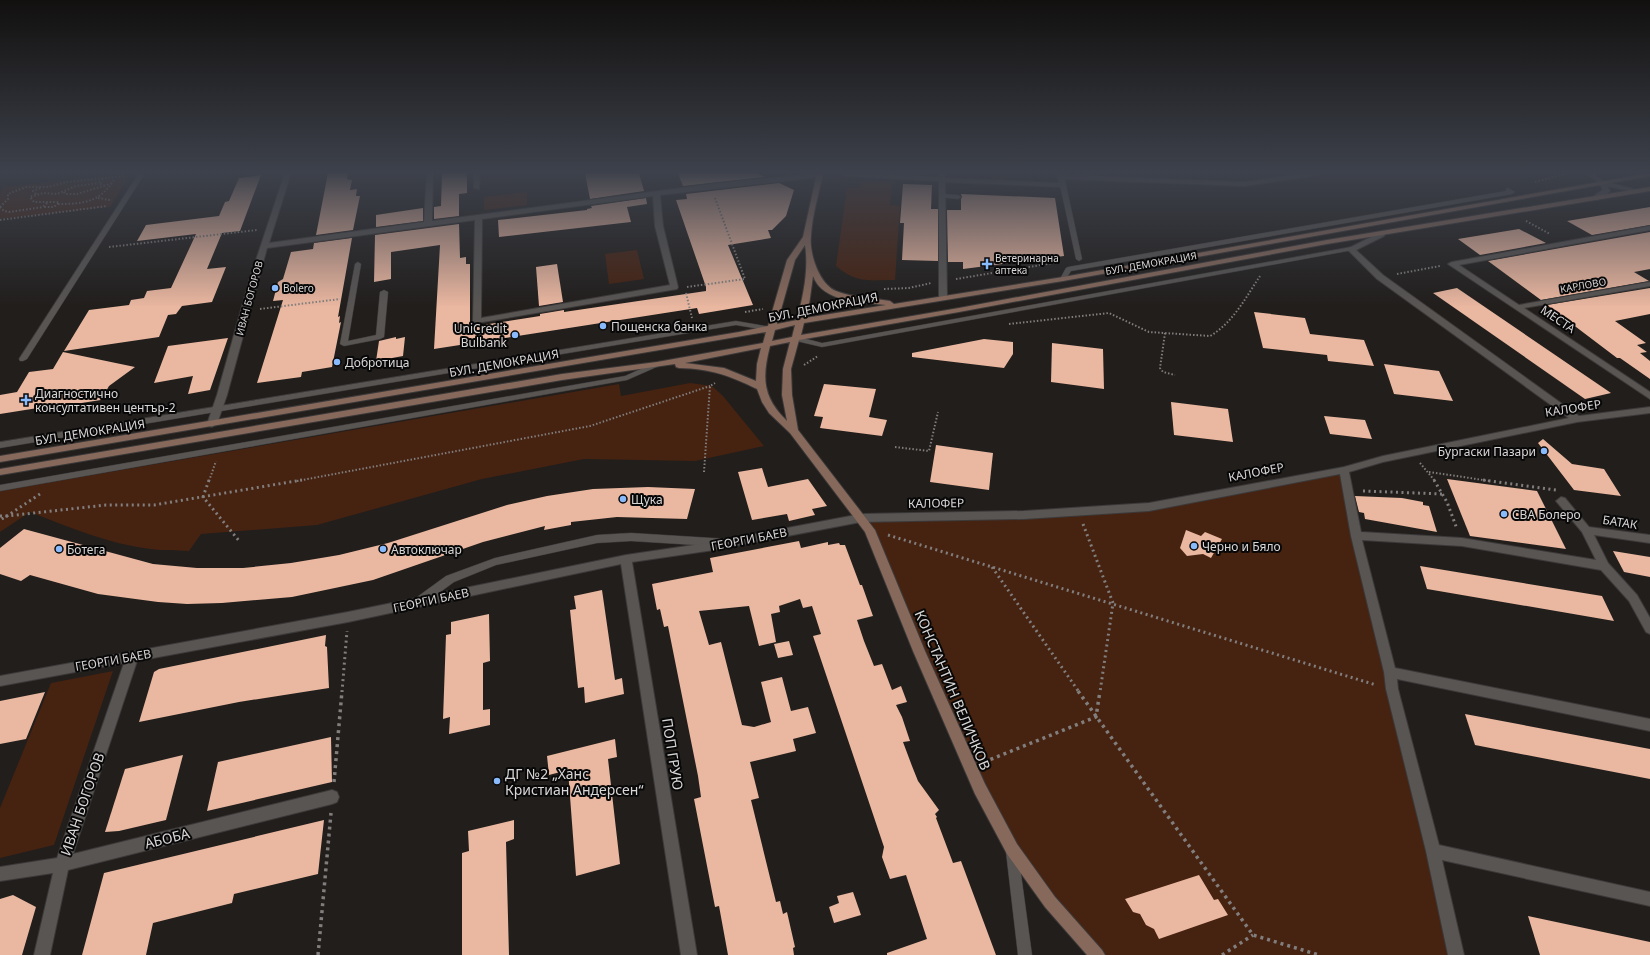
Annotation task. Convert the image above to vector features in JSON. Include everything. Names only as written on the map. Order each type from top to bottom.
[{"type":"main road","points":[[811,218],[807,236],[811,261],[820,283],[836,293],[854,298],[902,304]]},
{"type":"main road","name":"БУЛ. ДЕМОКРАЦИЯ","points":[[0,459],[771,329],[800,322],[943,297],[1062,279],[1403,218]]},
{"type":"main road","name":"БУЛ. ДЕМОКРАЦИЯ","points":[[0,472],[562,377],[657,364],[766,345],[795,338],[1381,234],[1483,218]]},
{"type":"main road","name":"КОНСТАНТИН ВЕЛИЧКОВ","points":[[807,236],[791,260],[759,374],[760,386],[767,404],[778,419],[794,431],[870,530],[919,651],[971,768],[1012,848],[1050,902],[1093,954]]},
{"type":"main road","name":"КОНСТАНТИН ВЕЛИЧКОВ","points":[[794,431],[786,379],[787,365],[804,305],[811,261]]},
{"type":"main road","points":[[657,364],[701,366],[730,371],[760,386]]},
{"type":"street","name":"ИВАН БОГОРОВ","points":[[212,424],[264,246],[274,218]]},
{"type":"street","points":[[428,218],[428,223]]},
{"type":"street","points":[[264,246],[474,218]]},
{"type":"street","points":[[479,218],[477,321],[674,287],[658,218]]},
{"type":"street","points":[[942,218],[943,297]]},
{"type":"street","points":[[1452,264],[1650,228]]},
{"type":"street","points":[[1381,234],[1351,249],[1380,277],[1577,419]]},
{"type":"street","name":"МЕСТА","points":[[1452,264],[1519,307],[1650,396]]},
{"type":"street","name":"КАРЛОВО","points":[[1519,307],[1650,284]]},
{"type":"street","name":"КАЛОФЕР","points":[[861,518],[1078,512],[1149,507],[1344,470],[1383,459],[1577,419],[1650,410]]},
{"type":"street","points":[[1344,470],[1356,536],[1390,672],[1392,689],[1456,955]]},
{"type":"street","points":[[1561,501],[1586,530],[1604,566],[1633,598],[1650,629]]},
{"type":"street","name":"ГЕОРГИ БАЕВ","points":[[0,681],[417,603],[626,559],[728,543],[861,518]]},
{"type":"street","name":"БАТАК","points":[[1586,530],[1650,540]]},
{"type":"street","points":[[1356,536],[1462,542],[1604,566]]},
{"type":"street","name":"ПОП ГРУЮ","points":[[626,559],[689,955]]},
{"type":"street","name":"ИВАН БОГОРОВ","points":[[42,955],[62,864],[132,656]]},
{"type":"street","points":[[1390,672],[1650,725]]},
{"type":"street","name":"АБОБА","points":[[0,874],[62,864],[332,797]]},
{"type":"street","points":[[1432,851],[1650,900]]},
{"type":"lane","points":[[23,359],[114,218]]},
{"type":"lane","points":[[1070,218],[1079,259]]},
{"type":"lane","points":[[1062,279],[1068,268],[1363,218]]},
{"type":"lane","points":[[795,338],[822,345],[1351,249]]},
{"type":"lane","points":[[358,264],[344,344],[380,338],[384,292]]},
{"type":"lane","points":[[0,445],[736,323],[771,329]]},
{"type":"lane","name":"БУЛ. ДЕМОКРАЦИЯ","points":[[0,488],[627,378],[657,364]]},
{"type":"lane","points":[[417,603],[450,579],[495,562],[597,539],[631,537],[728,543]]},
{"type":"lane","points":[[1012,848],[1025,955]]},
{"type":"path","points":[[12,221],[15,218]]},
{"type":"path","points":[[0,220],[19,218]]},
{"type":"path","points":[[692,318],[684,287],[745,279],[723,218]]},
{"type":"path","points":[[1519,218],[1566,243]]},
{"type":"path","points":[[94,249],[196,236],[271,229]]},
{"type":"path","points":[[1004,325],[1110,313],[1149,332],[1210,336],[1216,334],[1238,309],[1268,264]]},
{"type":"path","points":[[1380,277],[1452,264]]},
{"type":"path","points":[[246,311],[353,297]]},
{"type":"path","points":[[742,312],[764,310]]},
{"type":"path","points":[[1165,333],[1160,368],[1163,372],[1175,375]]},
{"type":"path","points":[[804,365],[824,353]]},
{"type":"path","points":[[0,516],[106,505],[154,505],[236,492],[590,426],[710,386],[730,371]]},
{"type":"path","points":[[704,472],[710,386]]},
{"type":"path","points":[[895,447],[929,451],[938,412]]},
{"type":"path","points":[[203,497],[219,449]]},
{"type":"path","points":[[1409,454],[1429,472],[1444,494],[1462,542]]},
{"type":"path","points":[[1429,472],[1556,490],[1561,501]]},
{"type":"path","points":[[1348,490],[1444,494]]},
{"type":"path","points":[[0,520],[41,494],[27,496]]},
{"type":"path","points":[[203,497],[240,542]]},
{"type":"path","points":[[1078,512],[1113,603],[1096,717]]},
{"type":"path","points":[[870,530],[1392,689]]},
{"type":"path","points":[[992,567],[1096,717],[1253,935],[1319,955]]},
{"type":"path","points":[[971,768],[1096,717]]},
{"type":"path","points":[[1222,955],[1253,935]]},
{"type":"shaded area","points":[[843,218],[899,218],[895,280],[863,280],[851,276],[836,266]]},
{"type":"shaded area","points":[[637,250],[644,279],[609,284],[605,254]]},
{"type":"shaded area","points":[[690,383],[712,386],[723,396],[764,446],[695,461],[584,459],[482,479],[317,525],[201,534],[189,551],[155,550],[134,547],[74,529],[30,512],[0,532],[0,491],[619,384],[621,396]]},
{"type":"shaded area","points":[[1344,470],[1456,955],[1097,955],[1012,849],[861,518],[1149,507]]},
{"type":"shaded area","points":[[113,671],[54,845],[0,858],[0,808],[51,683]]},
{"type":"building","points":[[206,218],[245,218],[240,231],[222,233],[207,269],[226,267],[212,302],[182,306],[176,314],[168,315],[159,337],[64,351],[89,310],[129,305],[131,300],[144,298],[147,291],[171,288],[196,234],[137,241],[146,225]]},
{"type":"building","points":[[319,218],[356,218],[353,230],[316,235]]},
{"type":"building","points":[[376,218],[423,218],[423,221],[376,227]]},
{"type":"building","points":[[520,218],[630,218],[631,222],[499,237],[498,220]]},
{"type":"building","points":[[682,218],[784,218],[772,230],[768,230],[771,238],[728,245],[753,305],[699,314],[697,308],[434,349],[440,245],[391,252],[391,279],[374,282],[375,235],[459,224],[460,258],[466,257],[466,264],[470,264],[470,327],[540,316],[540,314],[564,310],[564,312],[706,291],[706,287]]},
{"type":"building","points":[[900,218],[938,218],[938,261],[902,260],[904,223],[900,223]]},
{"type":"building","points":[[947,218],[1058,218],[1064,256],[963,269],[963,262],[948,262]]},
{"type":"building","points":[[1587,218],[1650,218],[1650,225],[1592,235],[1567,221]]},
{"type":"building","points":[[1519,229],[1546,243],[1480,255],[1458,239]]},
{"type":"building","points":[[1650,232],[1650,269],[1634,272],[1649,281],[1541,300],[1488,261]]},
{"type":"building","points":[[352,238],[338,317],[340,316],[339,323],[341,322],[332,367],[302,372],[301,377],[257,383],[283,300],[273,301],[278,282],[283,279],[291,252],[313,249],[314,243]]},
{"type":"building","points":[[557,264],[563,302],[539,306],[536,267]]},
{"type":"building","points":[[1457,288],[1611,393],[1585,399],[1433,293]]},
{"type":"building","points":[[1650,288],[1650,314],[1615,321],[1646,343],[1637,345],[1647,352],[1640,353],[1650,361],[1650,379],[1620,358],[1617,358],[1547,305]]},
{"type":"building","points":[[1254,312],[1305,318],[1310,334],[1364,340],[1374,366],[1328,361],[1327,355],[1263,348]]},
{"type":"building","points":[[396,337],[396,339],[405,337],[403,356],[376,361],[379,341]]},
{"type":"building","points":[[228,338],[210,390],[188,394],[193,376],[154,383],[168,346]]},
{"type":"building","points":[[984,339],[1013,342],[1013,354],[1004,368],[912,357],[912,353]]},
{"type":"building","points":[[1052,343],[1103,349],[1104,389],[1051,382]]},
{"type":"building","points":[[63,352],[135,367],[109,386],[101,400],[62,406],[63,404],[0,414],[0,395],[17,392],[29,372],[53,369]]},
{"type":"building","points":[[1384,364],[1439,371],[1453,401],[1394,394]]},
{"type":"building","points":[[824,384],[876,389],[869,417],[887,420],[882,436],[820,428],[823,417],[814,416]]},
{"type":"building","points":[[1171,402],[1228,409],[1233,442],[1174,435]]},
{"type":"building","points":[[1324,416],[1365,420],[1372,439],[1330,434]]},
{"type":"building","points":[[1543,439],[1572,464],[1604,469],[1621,496],[1574,490],[1538,443]]},
{"type":"building","points":[[936,445],[993,453],[989,490],[930,482]]},
{"type":"building","points":[[762,468],[768,487],[808,479],[827,506],[812,509],[815,515],[789,521],[787,514],[752,520],[738,472]]},
{"type":"building","name":"CBA Болеро","points":[[1447,479],[1537,491],[1566,549],[1470,536]]},
{"type":"building","points":[[648,487],[695,489],[687,519],[617,517],[571,522],[571,525],[544,530],[545,526],[483,542],[373,580],[292,597],[222,603],[187,604],[158,602],[98,594],[30,575],[21,581],[0,574],[0,548],[24,529],[153,564],[197,568],[243,568],[291,563],[339,555],[388,543],[507,505],[547,496],[593,489]]},
{"type":"building","points":[[1355,496],[1402,498],[1423,502],[1423,505],[1429,506],[1437,532],[1365,519],[1364,513],[1359,512]]},
{"type":"building","points":[[1186,530],[1201,536],[1205,532],[1222,539],[1211,558],[1203,554],[1187,556],[1180,548]]},
{"type":"building","points":[[799,541],[801,548],[828,542],[828,545],[839,543],[840,545],[845,545],[873,616],[857,620],[864,641],[874,666],[882,664],[892,690],[901,686],[907,702],[896,705],[902,717],[910,741],[903,742],[918,781],[939,810],[935,814],[937,817],[936,818],[953,863],[961,861],[996,955],[887,955],[887,953],[927,939],[906,875],[890,879],[882,857],[884,847],[813,636],[821,634],[812,606],[803,608],[800,599],[779,606],[780,612],[771,614],[776,642],[759,646],[749,606],[699,611],[709,645],[721,642],[742,725],[754,727],[771,722],[761,682],[782,677],[791,711],[808,707],[816,733],[793,739],[796,751],[750,762],[759,798],[751,800],[776,902],[780,901],[783,914],[787,912],[795,947],[793,948],[794,955],[728,955],[719,906],[715,907],[694,799],[701,797],[698,776],[668,626],[664,627],[660,609],[657,610],[652,584],[713,572],[710,558]]},
{"type":"building","points":[[1613,551],[1650,557],[1650,577],[1624,572]]},
{"type":"building","points":[[1420,566],[1602,596],[1614,621],[1427,589]]},
{"type":"building","points":[[602,590],[615,680],[622,678],[624,694],[585,703],[584,687],[578,688],[570,610],[576,609],[574,596]]},
{"type":"building","points":[[489,614],[490,661],[483,663],[483,710],[490,709],[490,725],[449,734],[450,717],[443,719],[446,635],[451,634],[451,622]]},
{"type":"building","points":[[326,635],[325,646],[327,647],[329,688],[239,702],[139,722],[154,672],[159,669]]},
{"type":"building","points":[[789,641],[793,655],[778,658],[774,644]]},
{"type":"building","points":[[45,692],[26,739],[0,744],[0,701]]},
{"type":"building","points":[[1465,714],[1650,749],[1650,779],[1475,745]]},
{"type":"building","points":[[331,737],[332,782],[207,811],[218,762]]},
{"type":"building","points":[[615,739],[617,757],[608,759],[620,864],[576,876],[568,770],[549,775],[547,756]]},
{"type":"building","points":[[183,755],[166,820],[119,831],[105,832],[125,769]]},
{"type":"building","points":[[324,820],[318,874],[234,894],[232,903],[153,923],[146,955],[82,955],[104,873]]},
{"type":"building","points":[[514,820],[514,839],[506,842],[509,955],[462,955],[462,853],[469,851],[468,831]]},
{"type":"building","points":[[1199,875],[1214,900],[1218,899],[1228,915],[1159,939],[1154,929],[1146,925],[1140,914],[1133,912],[1125,899]]},
{"type":"building","points":[[853,892],[861,915],[834,923],[829,907],[839,903],[837,896]]},
{"type":"building","points":[[13,895],[36,907],[22,955],[0,955],[0,899]]},
{"type":"building","points":[[1528,916],[1650,942],[1650,955],[1540,955]]},
{"type":"place","name":"Ветеринарна аптека","points":[[987,264]]},
{"type":"place","name":"Bolero","points":[[275,288]]},
{"type":"place","name":"Пощенска банка","points":[[603,326]]},
{"type":"place","name":"UniCredit Bulbank","points":[[515,335]]},
{"type":"place","name":"Добротица","points":[[337,362]]},
{"type":"place","name":"Диагностично консултативен център-2","points":[[26,400]]},
{"type":"place","name":"Бургаски Пазари","points":[[1544,451]]},
{"type":"place","name":"Щука","points":[[623,499]]},
{"type":"place","name":"CBA Болеро","points":[[1504,514]]},
{"type":"place","name":"Черно и Бяло","points":[[1194,546]]},
{"type":"place","name":"Ботега","points":[[59,549]]},
{"type":"place","name":"Автоключар","points":[[383,549]]},
{"type":"place","name":"ДГ №2 „Ханс Кристиан Андерсен“","points":[[497,781]]}]
